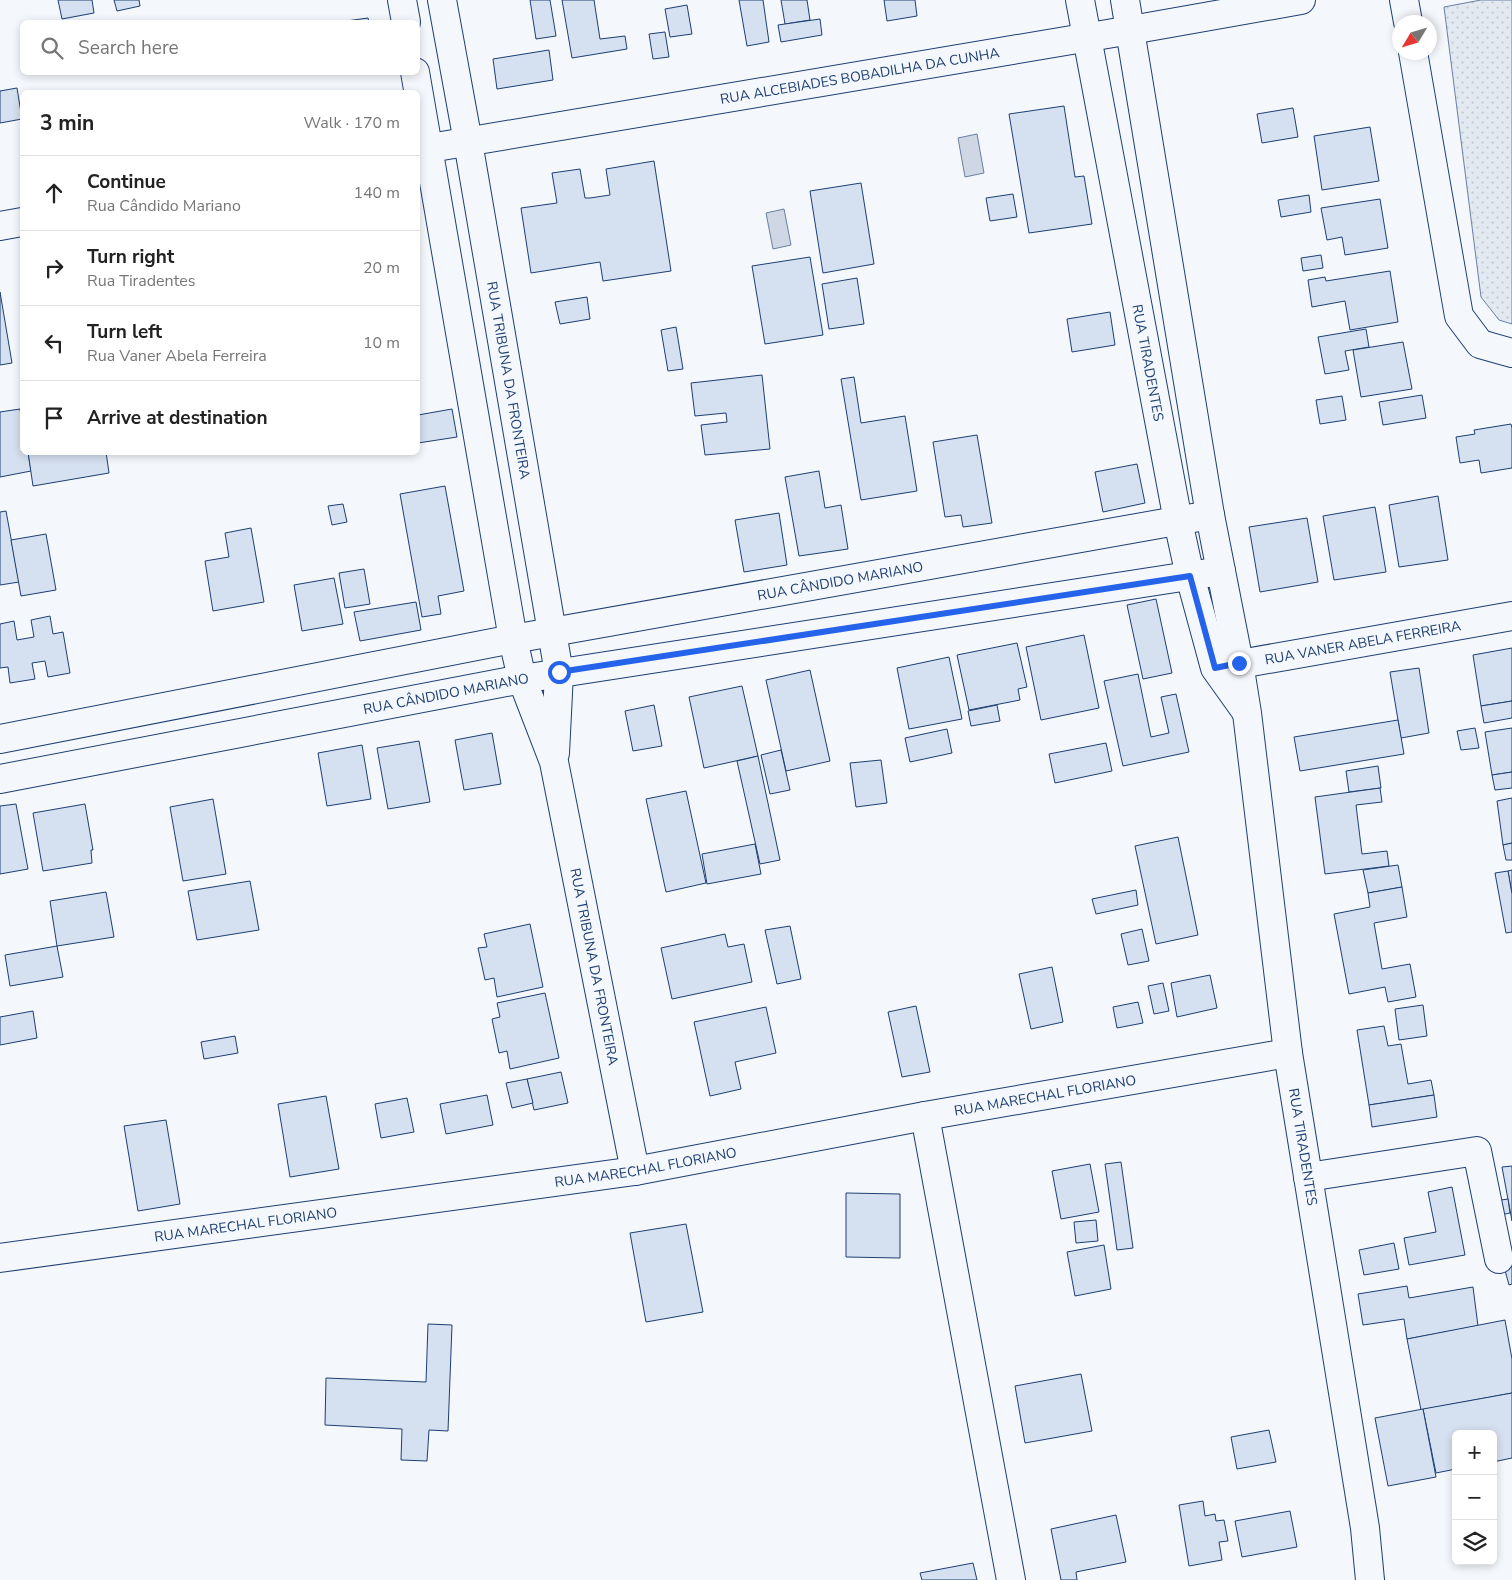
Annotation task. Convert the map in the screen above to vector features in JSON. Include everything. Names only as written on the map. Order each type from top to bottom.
[{"type":"street","points":[[402,0],[406,20]]},
{"type":"street","name":"RUA TRIBUNA DA FRONTEIRA","points":[[442,0],[559,672],[554,762]]},
{"type":"street","name":"RUA TIRADENTES","points":[[1080,0],[1190,576],[1247,713],[1288,1053],[1364,1518],[1370,1580]]},
{"type":"street","name":"RUA TIRADENTES","points":[[1125,0],[1210,516],[1221,572],[1227,666]]},
{"type":"street","name":"RUA ALCEBIADES BOBADILHA DA CUNHA","points":[[423,149],[1301,0]]},
{"type":"street","points":[[1404,0],[1407,15]]},
{"type":"street","points":[[1414,60],[1459,316],[1480,344],[1512,353]]},
{"type":"street","name":"RUA TRIBUNA DA FRONTEIRA","points":[[415,75],[417,90]]},
{"type":"street","name":"RUA TRIBUNA DA FRONTEIRA","points":[[420,120],[423,149],[522,679],[554,762],[635,1171]]},
{"type":"street","points":[[0,226],[20,222]]},
{"type":"street","name":"RUA CÂNDIDO MARIANO","points":[[0,739],[551,632],[1210,516]]},
{"type":"street","name":"RUA CÂNDIDO MARIANO","points":[[0,779],[559,672],[1221,572]]},
{"type":"street","name":"RUA VANER ABELA FERREIRA","points":[[1227,666],[1512,616]]},
{"type":"street","name":"RUA MARECHAL FLORIANO","points":[[0,1258],[635,1171],[925,1116],[1288,1053]]},
{"type":"street","points":[[925,1116],[1011,1580]]},
{"type":"street","points":[[1308,1177],[1477,1151],[1499,1259]]},
{"type":"shaded area","points":[[1481,0],[1512,0],[1512,324],[1499,320],[1481,297],[1444,7]]},
{"type":"shaded area","points":[[977,134],[984,173],[965,177],[958,138]]},
{"type":"shaded area","points":[[784,209],[791,245],[773,249],[766,213]]},
{"type":"building","points":[[58,0],[92,0],[94,13],[62,19]]},
{"type":"building","points":[[114,0],[139,0],[140,6],[117,11]]},
{"type":"building","points":[[530,0],[550,0],[556,36],[536,39]]},
{"type":"building","points":[[562,0],[594,0],[600,39],[625,36],[627,49],[572,58]]},
{"type":"building","points":[[739,0],[763,0],[769,42],[747,46]]},
{"type":"building","points":[[781,0],[807,0],[810,20],[785,24]]},
{"type":"building","points":[[884,0],[915,0],[917,16],[887,21]]},
{"type":"building","points":[[687,5],[692,34],[670,37],[665,9]]},
{"type":"building","points":[[820,19],[822,35],[781,42],[778,25]]},
{"type":"building","points":[[665,32],[669,57],[653,59],[649,34]]},
{"type":"building","points":[[549,50],[553,80],[497,89],[493,59]]},
{"type":"building","points":[[17,88],[20,119],[0,123],[0,91]]},
{"type":"building","points":[[1064,106],[1075,177],[1084,176],[1092,224],[1029,233],[1009,114]]},
{"type":"building","points":[[1293,108],[1298,137],[1262,143],[1257,114]]},
{"type":"building","points":[[1370,127],[1379,181],[1322,190],[1314,136]]},
{"type":"building","points":[[654,161],[671,271],[603,281],[600,262],[531,273],[521,208],[557,203],[552,173],[580,169],[585,198],[590,198],[610,195],[606,169]]},
{"type":"building","points":[[861,183],[874,264],[823,273],[810,191]]},
{"type":"building","points":[[1013,194],[1017,217],[990,221],[986,198]]},
{"type":"building","points":[[1309,195],[1311,212],[1281,217],[1278,200]]},
{"type":"building","points":[[1380,199],[1388,248],[1345,255],[1342,237],[1327,240],[1321,208]]},
{"type":"building","points":[[1321,255],[1323,268],[1303,271],[1301,258]]},
{"type":"building","points":[[810,257],[823,335],[765,344],[752,266]]},
{"type":"building","points":[[1390,271],[1398,322],[1350,330],[1345,301],[1312,307],[1308,280],[1325,277],[1326,281]]},
{"type":"building","points":[[857,278],[864,324],[829,329],[822,284]]},
{"type":"building","points":[[0,292],[12,363],[0,365]]},
{"type":"building","points":[[587,297],[590,319],[560,324],[555,302]]},
{"type":"building","points":[[1110,312],[1115,345],[1072,352],[1067,319]]},
{"type":"building","points":[[676,327],[683,369],[668,371],[661,330]]},
{"type":"building","points":[[1366,329],[1369,347],[1345,351],[1349,370],[1325,374],[1318,337]]},
{"type":"building","points":[[1403,342],[1412,389],[1361,397],[1353,350]]},
{"type":"building","points":[[762,375],[770,449],[705,455],[701,425],[727,422],[726,413],[695,416],[691,383]]},
{"type":"building","points":[[854,377],[861,423],[905,416],[917,491],[861,500],[841,379]]},
{"type":"building","points":[[1422,395],[1426,418],[1383,425],[1379,402]]},
{"type":"building","points":[[1342,396],[1346,420],[1320,424],[1316,400]]},
{"type":"building","points":[[20,409],[20,455],[28,455],[31,471],[0,477],[0,412]]},
{"type":"building","points":[[452,409],[457,437],[420,443],[420,415]]},
{"type":"building","points":[[1511,424],[1512,468],[1481,473],[1479,460],[1460,463],[1456,437],[1475,434],[1474,430]]},
{"type":"building","points":[[977,435],[992,523],[963,527],[961,515],[945,517],[933,442]]},
{"type":"building","points":[[28,455],[106,455],[109,473],[33,486]]},
{"type":"building","points":[[1137,464],[1145,503],[1103,512],[1095,472]]},
{"type":"building","points":[[819,471],[825,508],[841,505],[848,549],[799,556],[785,477]]},
{"type":"building","points":[[445,486],[464,591],[438,596],[441,614],[422,617],[400,494]]},
{"type":"building","points":[[1438,496],[1448,560],[1399,567],[1389,505]]},
{"type":"building","points":[[343,504],[347,522],[332,525],[328,506]]},
{"type":"building","points":[[1375,507],[1386,572],[1334,580],[1323,516]]},
{"type":"building","points":[[6,511],[19,582],[0,585],[0,512]]},
{"type":"building","points":[[779,513],[787,565],[744,572],[735,520]]},
{"type":"building","points":[[1307,518],[1318,582],[1260,592],[1249,527]]},
{"type":"building","points":[[251,528],[264,602],[213,611],[205,561],[229,557],[225,533]]},
{"type":"building","points":[[46,534],[56,590],[21,596],[11,540]]},
{"type":"building","points":[[364,569],[370,604],[345,608],[339,573]]},
{"type":"building","points":[[334,578],[343,624],[302,631],[294,585]]},
{"type":"building","points":[[1156,599],[1172,673],[1143,679],[1127,605]]},
{"type":"building","points":[[416,602],[421,630],[360,641],[354,612]]},
{"type":"building","points":[[50,616],[53,634],[63,632],[70,673],[48,677],[45,661],[32,663],[35,679],[10,683],[8,667],[0,668],[0,624],[14,621],[17,640],[34,637],[31,620]]},
{"type":"building","points":[[1084,635],[1099,708],[1041,720],[1026,647]]},
{"type":"building","points":[[1017,643],[1027,687],[1018,689],[1020,700],[969,710],[957,655]]},
{"type":"building","points":[[1512,648],[1512,701],[1481,706],[1473,655]]},
{"type":"building","points":[[949,657],[962,719],[909,729],[897,668]]},
{"type":"building","points":[[1419,668],[1429,733],[1401,738],[1390,672]]},
{"type":"building","points":[[810,670],[830,761],[786,771],[766,680]]},
{"type":"building","points":[[1138,674],[1151,737],[1169,733],[1161,697],[1176,694],[1189,752],[1123,766],[1104,681]]},
{"type":"building","points":[[742,686],[758,756],[704,768],[689,697]]},
{"type":"building","points":[[1512,701],[1512,718],[1484,723],[1481,706]]},
{"type":"building","points":[[654,705],[662,746],[633,751],[625,711]]},
{"type":"building","points":[[997,705],[1000,721],[971,726],[968,711]]},
{"type":"building","points":[[1398,720],[1404,754],[1300,771],[1294,737]]},
{"type":"building","points":[[1475,728],[1479,748],[1461,750],[1457,731]]},
{"type":"building","points":[[1512,728],[1512,772],[1492,775],[1485,732]]},
{"type":"building","points":[[947,729],[952,753],[910,762],[905,738]]},
{"type":"building","points":[[492,733],[501,784],[464,790],[455,740]]},
{"type":"building","points":[[419,741],[430,802],[388,809],[377,748]]},
{"type":"building","points":[[1106,743],[1112,771],[1055,783],[1049,754]]},
{"type":"building","points":[[362,745],[371,799],[327,806],[318,753]]},
{"type":"building","points":[[781,750],[790,790],[770,794],[761,755]]},
{"type":"building","points":[[758,756],[780,860],[760,864],[737,761]]},
{"type":"building","points":[[881,760],[887,803],[856,807],[850,763]]},
{"type":"building","points":[[1378,766],[1381,788],[1349,792],[1346,771]]},
{"type":"building","points":[[1512,772],[1512,788],[1495,790],[1492,775]]},
{"type":"building","points":[[1380,788],[1382,802],[1356,805],[1362,854],[1387,851],[1389,866],[1325,874],[1315,797]]},
{"type":"building","points":[[686,791],[706,883],[666,892],[646,799]]},
{"type":"building","points":[[1512,798],[1512,843],[1503,845],[1497,801]]},
{"type":"building","points":[[213,799],[226,874],[183,881],[170,807]]},
{"type":"building","points":[[16,804],[28,869],[0,874],[0,806]]},
{"type":"building","points":[[85,804],[93,850],[91,850],[92,863],[43,871],[33,813]]},
{"type":"building","points":[[1178,837],[1198,935],[1156,944],[1135,846]]},
{"type":"building","points":[[1512,843],[1512,860],[1506,860],[1503,845]]},
{"type":"building","points":[[755,844],[761,874],[707,884],[702,854]]},
{"type":"building","points":[[1398,865],[1402,887],[1368,893],[1363,870]]},
{"type":"building","points":[[1512,870],[1512,894],[1508,871]]},
{"type":"building","points":[[1508,871],[1512,894],[1512,932],[1506,933],[1495,873]]},
{"type":"building","points":[[250,881],[259,930],[197,940],[188,891]]},
{"type":"building","points":[[1402,887],[1407,917],[1374,923],[1382,969],[1410,964],[1416,997],[1388,1002],[1385,987],[1349,994],[1334,914],[1370,907],[1368,893]]},
{"type":"building","points":[[1136,890],[1138,905],[1096,914],[1092,899]]},
{"type":"building","points":[[106,892],[114,937],[57,946],[50,901]]},
{"type":"building","points":[[530,924],[543,987],[497,997],[494,978],[485,980],[478,948],[487,947],[484,934]]},
{"type":"building","points":[[790,926],[801,979],[777,984],[765,930]]},
{"type":"building","points":[[1142,929],[1149,961],[1128,965],[1121,934]]},
{"type":"building","points":[[725,934],[728,947],[744,944],[752,982],[672,999],[661,948]]},
{"type":"building","points":[[57,946],[63,977],[10,986],[5,955]]},
{"type":"building","points":[[1052,967],[1063,1022],[1031,1029],[1019,974]]},
{"type":"building","points":[[1210,975],[1217,1008],[1177,1017],[1171,983]]},
{"type":"building","points":[[1163,983],[1169,1011],[1154,1014],[1148,986]]},
{"type":"building","points":[[545,993],[559,1058],[510,1069],[507,1051],[499,1053],[492,1019],[500,1017],[497,1003]]},
{"type":"building","points":[[1138,1002],[1143,1023],[1117,1028],[1113,1007]]},
{"type":"building","points":[[1423,1005],[1427,1036],[1399,1040],[1395,1009]]},
{"type":"building","points":[[916,1006],[930,1072],[902,1077],[888,1012]]},
{"type":"building","points":[[766,1007],[776,1053],[735,1062],[741,1089],[710,1096],[694,1022]]},
{"type":"building","points":[[33,1011],[37,1038],[0,1045],[0,1017]]},
{"type":"building","points":[[1384,1026],[1388,1046],[1401,1044],[1408,1084],[1431,1080],[1434,1095],[1369,1105],[1357,1030]]},
{"type":"building","points":[[235,1036],[238,1053],[204,1059],[201,1042]]},
{"type":"building","points":[[561,1072],[568,1103],[534,1110],[527,1079]]},
{"type":"building","points":[[527,1079],[533,1103],[512,1108],[506,1083]]},
{"type":"building","points":[[487,1095],[493,1125],[446,1134],[440,1104]]},
{"type":"building","points":[[1434,1095],[1437,1117],[1372,1127],[1369,1105]]},
{"type":"building","points":[[326,1096],[339,1169],[290,1177],[278,1104]]},
{"type":"building","points":[[407,1098],[414,1132],[381,1138],[375,1104]]},
{"type":"building","points":[[166,1120],[180,1204],[138,1211],[124,1126]]},
{"type":"building","points":[[1121,1162],[1133,1248],[1117,1250],[1105,1164]]},
{"type":"building","points":[[1090,1164],[1099,1212],[1061,1219],[1052,1171]]},
{"type":"building","points":[[1512,1166],[1512,1221],[1502,1167]]},
{"type":"building","points":[[1498,1184],[1501,1200],[1508,1199],[1510,1213],[1491,1217],[1485,1187]]},
{"type":"building","points":[[1452,1187],[1465,1255],[1409,1265],[1404,1238],[1436,1232],[1428,1192]]},
{"type":"building","points":[[846,1193],[900,1194],[900,1258],[846,1257]]},
{"type":"building","points":[[1096,1220],[1098,1241],[1076,1243],[1074,1222]]},
{"type":"building","points":[[686,1224],[703,1312],[646,1322],[630,1233]]},
{"type":"building","points":[[1394,1243],[1399,1269],[1364,1275],[1359,1250]]},
{"type":"building","points":[[1104,1245],[1111,1289],[1075,1296],[1067,1252]]},
{"type":"building","points":[[1512,1249],[1512,1284],[1509,1285],[1500,1252]]},
{"type":"building","points":[[1407,1286],[1409,1298],[1473,1287],[1478,1326],[1407,1339],[1404,1319],[1363,1325],[1358,1294]]},
{"type":"building","points":[[1505,1320],[1512,1359],[1512,1393],[1421,1410],[1407,1339]]},
{"type":"building","points":[[428,1324],[452,1325],[448,1431],[429,1430],[427,1461],[401,1460],[402,1429],[325,1425],[326,1378],[426,1382]]},
{"type":"building","points":[[1081,1374],[1092,1431],[1025,1443],[1015,1386]]},
{"type":"building","points":[[1512,1393],[1512,1458],[1497,1461],[1497,1430],[1452,1430],[1452,1470],[1436,1473],[1423,1409]]},
{"type":"building","points":[[1423,1409],[1436,1477],[1388,1486],[1375,1418]]},
{"type":"building","points":[[1269,1430],[1276,1462],[1237,1469],[1231,1437]]},
{"type":"building","points":[[1203,1501],[1205,1516],[1215,1514],[1216,1521],[1224,1520],[1228,1541],[1219,1542],[1222,1560],[1189,1566],[1179,1505]]},
{"type":"building","points":[[1290,1511],[1297,1547],[1242,1557],[1235,1521]]},
{"type":"building","points":[[1116,1515],[1126,1562],[1076,1572],[1077,1580],[1061,1580],[1051,1529]]},
{"type":"building","points":[[973,1563],[977,1580],[922,1580],[920,1573]]},
{"type":"route","points":[[559,672],[1190,576],[1215,668],[1239,663]]}]
